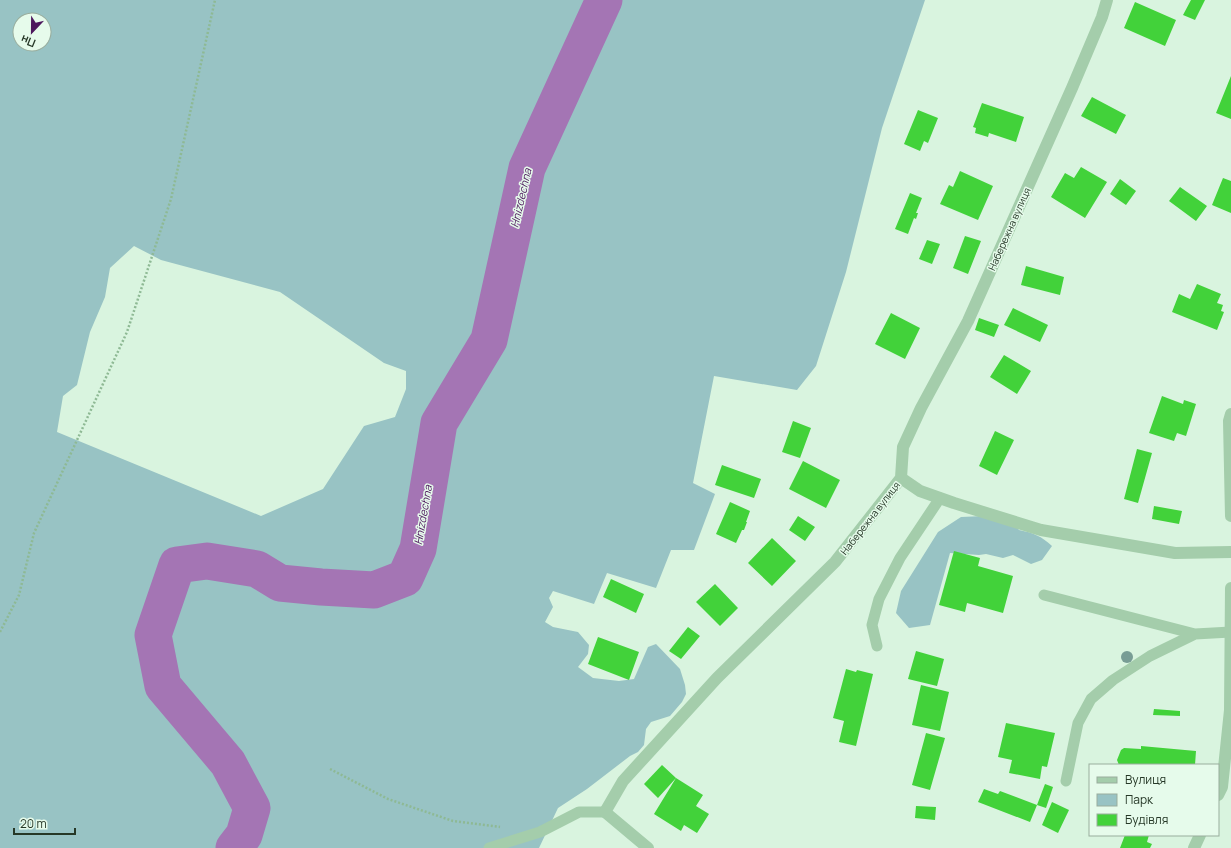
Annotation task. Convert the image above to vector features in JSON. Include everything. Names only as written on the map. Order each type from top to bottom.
[{"type":"street","name":"Набережна вулиця","points":[[605,812],[624,781],[718,678],[835,562],[901,478],[903,447],[921,408],[968,321],[1072,88],[1102,17],[1107,0]]},
{"type":"street","points":[[1231,414],[1229,421],[1231,516]]},
{"type":"street","points":[[901,478],[920,491],[1040,530],[1174,553],[1231,552]]},
{"type":"street","points":[[1219,794],[1222,787],[1230,710],[1231,588]]},
{"type":"street","points":[[605,812],[648,848]]},
{"type":"street","points":[[1194,848],[1200,836]]},
{"type":"lane","points":[[877,646],[872,625],[879,599],[900,558],[940,498]]},
{"type":"lane","points":[[1044,595],[1195,634],[1231,632]]},
{"type":"lane","points":[[1066,781],[1078,723],[1091,699],[1113,680],[1150,656],[1195,634]]},
{"type":"lane","points":[[489,848],[540,832],[579,812],[605,812]]},
{"type":"path","points":[[0,632],[19,595],[34,533],[127,332],[171,199],[215,0]]},
{"type":"path","points":[[330,768],[388,799],[453,821],[504,828]]},
{"type":"green space","points":[[0,0],[925,0],[882,128],[846,272],[816,366],[797,390],[714,376],[693,483],[715,494],[694,550],[671,550],[656,588],[607,573],[594,604],[553,591],[549,598],[553,607],[545,622],[553,627],[578,632],[589,645],[588,654],[578,667],[593,678],[619,681],[634,679],[648,647],[656,644],[680,669],[686,694],[682,702],[670,716],[651,722],[646,729],[644,745],[638,752],[630,756],[587,789],[558,808],[539,848],[0,848]],"holes":[[[134,246],[161,260],[280,292],[384,363],[406,371],[406,389],[395,417],[364,426],[323,489],[261,516],[57,432],[63,396],[77,385],[90,332],[105,297],[110,268]]]},
{"type":"green space","points":[[1007,515],[1019,530],[1037,535],[1052,546],[1042,560],[1031,564],[1013,555],[1003,558],[986,554],[950,553],[930,625],[909,628],[896,613],[901,591],[938,532],[961,517]]},
{"type":"building","points":[[1191,0],[1205,0],[1195,20],[1183,15]]},
{"type":"building","points":[[1135,2],[1176,20],[1165,46],[1124,28]]},
{"type":"building","points":[[1231,76],[1231,119],[1216,113]]},
{"type":"building","points":[[1092,97],[1126,115],[1116,134],[1081,116]]},
{"type":"building","points":[[982,103],[1024,117],[1016,142],[989,133],[988,137],[975,133],[976,128],[973,127]]},
{"type":"building","points":[[918,110],[938,118],[928,143],[924,141],[920,151],[904,144]]},
{"type":"building","points":[[1081,167],[1107,182],[1085,218],[1051,197],[1065,173],[1074,178]]},
{"type":"building","points":[[960,171],[993,186],[978,220],[940,204],[949,185],[953,187]]},
{"type":"building","points":[[1223,178],[1231,181],[1231,213],[1212,205]]},
{"type":"building","points":[[1120,179],[1136,191],[1126,205],[1110,194]]},
{"type":"building","points":[[1180,187],[1207,206],[1196,221],[1169,201]]},
{"type":"building","points":[[910,193],[922,198],[916,213],[918,213],[916,219],[914,218],[908,234],[895,229]]},
{"type":"building","points":[[965,236],[981,241],[968,274],[953,268]]},
{"type":"building","points":[[927,240],[940,244],[932,264],[919,259]]},
{"type":"building","points":[[1026,266],[1064,277],[1060,295],[1021,285]]},
{"type":"building","points":[[1197,284],[1221,294],[1217,303],[1223,305],[1221,311],[1224,312],[1217,330],[1172,312],[1179,294],[1190,299]]},
{"type":"building","points":[[1013,308],[1048,325],[1040,342],[1004,325]]},
{"type":"building","points":[[891,313],[920,328],[905,359],[875,344]]},
{"type":"building","points":[[979,318],[999,325],[994,337],[975,330]]},
{"type":"building","points":[[1004,355],[1031,371],[1017,394],[990,377]]},
{"type":"building","points":[[1162,396],[1183,404],[1184,400],[1196,404],[1186,436],[1177,433],[1174,441],[1149,433]]},
{"type":"building","points":[[793,421],[811,428],[800,458],[782,452]]},
{"type":"building","points":[[995,431],[1014,440],[997,475],[979,466]]},
{"type":"building","points":[[1137,449],[1152,453],[1138,503],[1124,499]]},
{"type":"building","points":[[803,461],[840,480],[826,508],[789,489]]},
{"type":"building","points":[[722,465],[761,479],[754,498],[715,485]]},
{"type":"building","points":[[730,502],[750,511],[744,530],[742,530],[736,543],[716,534]]},
{"type":"building","points":[[1154,506],[1182,511],[1179,524],[1152,519]]},
{"type":"building","points":[[798,516],[815,527],[805,541],[789,530]]},
{"type":"building","points":[[772,538],[796,561],[772,586],[748,563]]},
{"type":"building","points":[[954,551],[980,558],[978,566],[1013,576],[1003,613],[967,603],[965,612],[939,605]]},
{"type":"building","points":[[611,579],[644,594],[636,613],[603,597]]},
{"type":"building","points":[[715,584],[738,608],[720,626],[696,602]]},
{"type":"building","points":[[688,627],[700,636],[681,659],[669,651]]},
{"type":"building","points":[[598,637],[639,652],[629,680],[588,664]]},
{"type":"building","points":[[916,651],[944,659],[937,686],[908,679]]},
{"type":"building","points":[[846,669],[873,674],[856,746],[839,742],[844,721],[833,718]]},
{"type":"building","points":[[921,685],[949,692],[940,731],[912,725]]},
{"type":"building","points":[[1154,709],[1180,711],[1180,716],[1153,715]]},
{"type":"building","points":[[1006,723],[1055,733],[1047,767],[1042,766],[1040,779],[1009,773],[1012,760],[998,757]]},
{"type":"building","points":[[926,733],[945,738],[930,790],[912,785]]},
{"type":"building","points":[[1141,746],[1196,751],[1195,764],[1119,764],[1117,760],[1121,750],[1124,748],[1141,749]]},
{"type":"building","points":[[662,765],[676,778],[658,798],[644,784]]},
{"type":"building","points":[[676,778],[703,795],[696,806],[709,814],[697,833],[684,825],[681,831],[654,814]]},
{"type":"building","points":[[1045,784],[1053,787],[1046,808],[1037,805]]},
{"type":"building","points":[[984,789],[998,794],[1000,791],[1037,805],[1030,822],[978,802]]},
{"type":"building","points":[[1052,802],[1069,810],[1058,833],[1042,825]]},
{"type":"building","points":[[916,806],[936,807],[935,820],[915,818]]},
{"type":"building","points":[[1125,836],[1149,836],[1147,842],[1152,844],[1150,848],[1120,848]]},
{"type":"waterway","name":"Hnizdechna","points":[[234,848],[244,835],[252,808],[228,763],[163,686],[153,635],[177,565],[207,561],[257,569],[280,583],[321,587],[374,590],[405,578],[418,549],[439,423],[489,340],[527,168],[604,0]]}]
